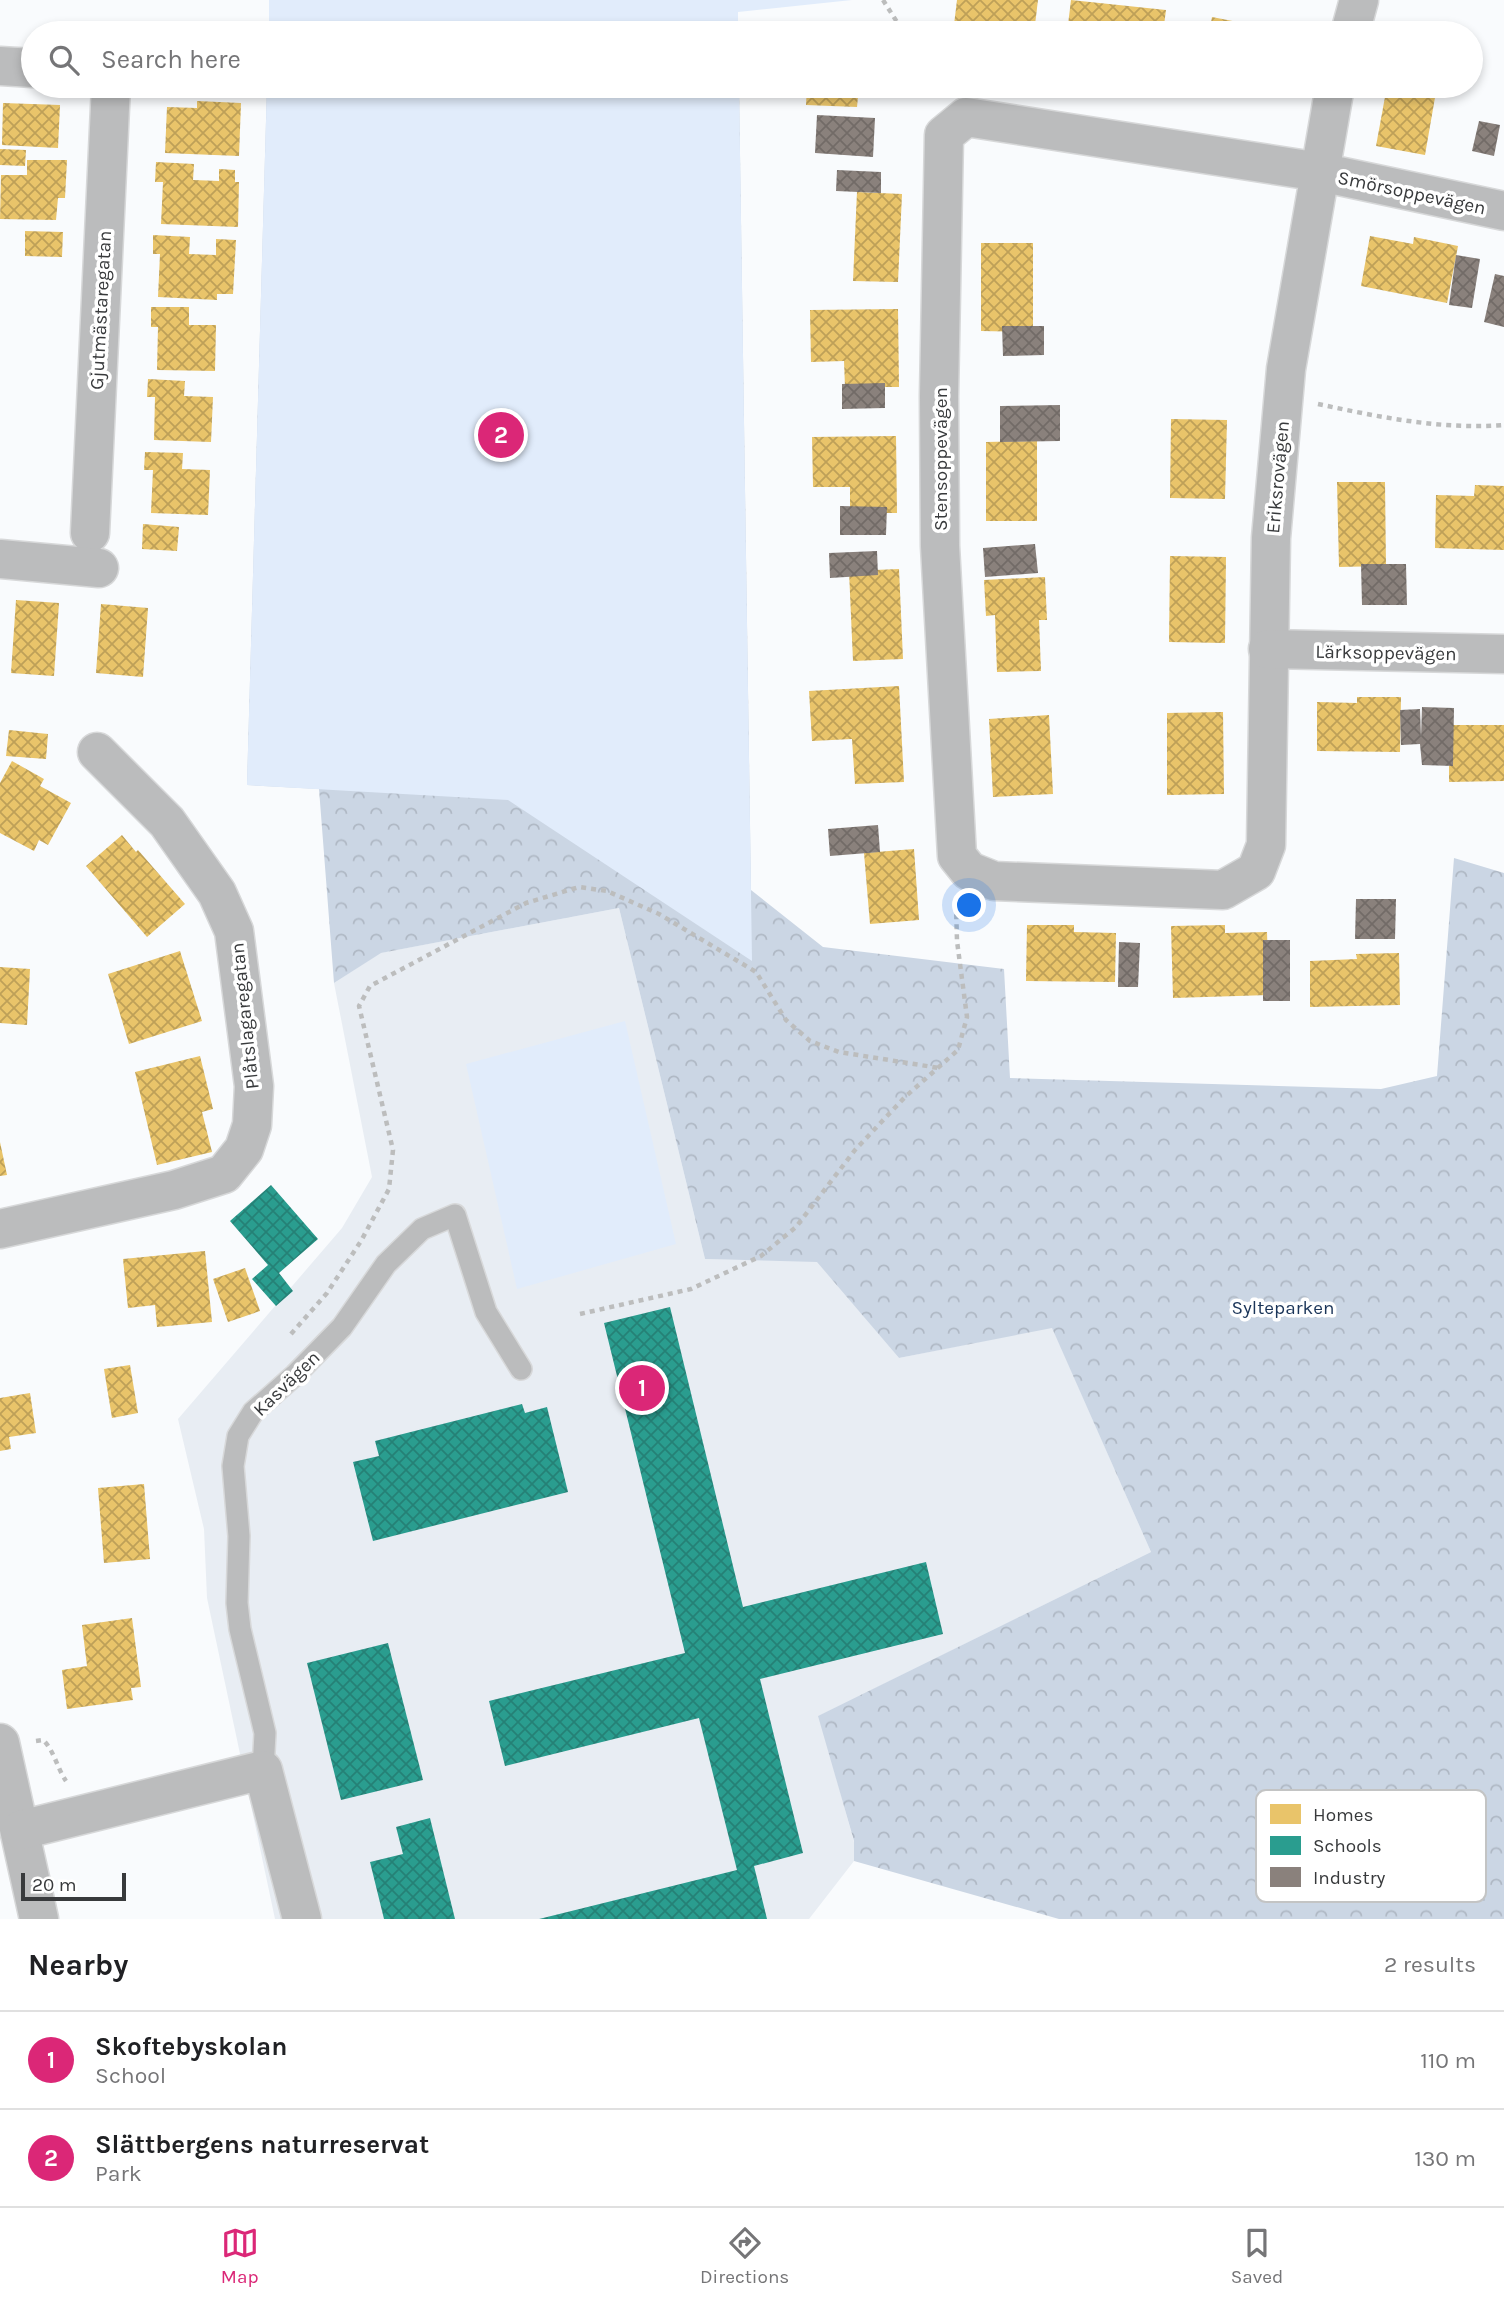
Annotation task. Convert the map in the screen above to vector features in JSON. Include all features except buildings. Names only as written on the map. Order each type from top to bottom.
[{"type":"street","points":[[1353,21],[1359,0]]},
{"type":"street","points":[[0,66],[21,67]]},
{"type":"street","name":"Gjutmästaregatan","points":[[0,559],[94,551],[111,98]]},
{"type":"street","name":"Eriksrovägen","points":[[969,871],[994,881],[1223,890],[1256,871],[1266,845],[1271,538],[1286,369],[1333,98]]},
{"type":"street","name":"Stensoppevägen","points":[[969,871],[957,856],[940,546],[939,396],[944,135],[966,117],[1320,172]]},
{"type":"street","name":"Smörsoppevägen","points":[[1320,172],[1504,211]]},
{"type":"street","name":"Lärksoppevägen","points":[[1268,649],[1504,654]]},
{"type":"street","name":"Plåtslagaregatan","points":[[0,1229],[174,1190],[224,1174],[243,1149],[253,1125],[254,1086],[234,931],[217,893],[167,822],[97,752]]},
{"type":"street","points":[[0,1742],[39,1919]]},
{"type":"street","points":[[21,1830],[263,1770]]},
{"type":"street","name":"Kasvägen","points":[[263,1770],[302,1919]]},
{"type":"lane","name":"Kasvägen","points":[[263,1770],[265,1733],[240,1629],[237,1603],[239,1536],[233,1466],[238,1436],[253,1412],[295,1375],[342,1327],[386,1264],[422,1229],[455,1215],[486,1312],[521,1368]]},
{"type":"path","points":[[883,0],[897,21]]},
{"type":"path","points":[[1284,397],[1398,419],[1468,428],[1504,425]]},
{"type":"path","points":[[580,1314],[691,1289],[761,1256],[796,1227],[855,1150],[897,1106],[958,1050],[967,1017],[957,941],[956,899],[961,882],[969,871]]},
{"type":"shaded area","points":[[269,0],[852,0],[738,12],[738,21],[269,21]]},
{"type":"shaded area","points":[[267,98],[739,98],[752,961],[508,800],[247,785]]},
{"type":"shaded area","points":[[619,908],[705,1259],[817,1261],[899,1358],[1052,1327],[1151,1552],[819,1716],[854,1842],[854,1861],[809,1919],[275,1919],[207,1598],[204,1529],[178,1419],[342,1228],[372,1177],[334,983],[380,953]]},
{"type":"shaded area","points":[[625,1021],[676,1244],[517,1289],[466,1064]]},
{"type":"green space","name":"Sylteparken","points":[[267,98],[739,98],[751,890],[823,947],[1004,969],[1010,1078],[1381,1089],[1437,1076],[1454,858],[1504,873],[1504,1919],[1059,1919],[854,1861],[854,1841],[818,1716],[1151,1552],[1052,1328],[899,1358],[817,1262],[705,1259],[619,908],[381,953],[334,983],[319,789],[247,785]]},
{"type":"place","name":"Slättbergens naturreservat","points":[[501,435]]},
{"type":"place","name":"Skoftebyskolan","points":[[642,1388]]}]
